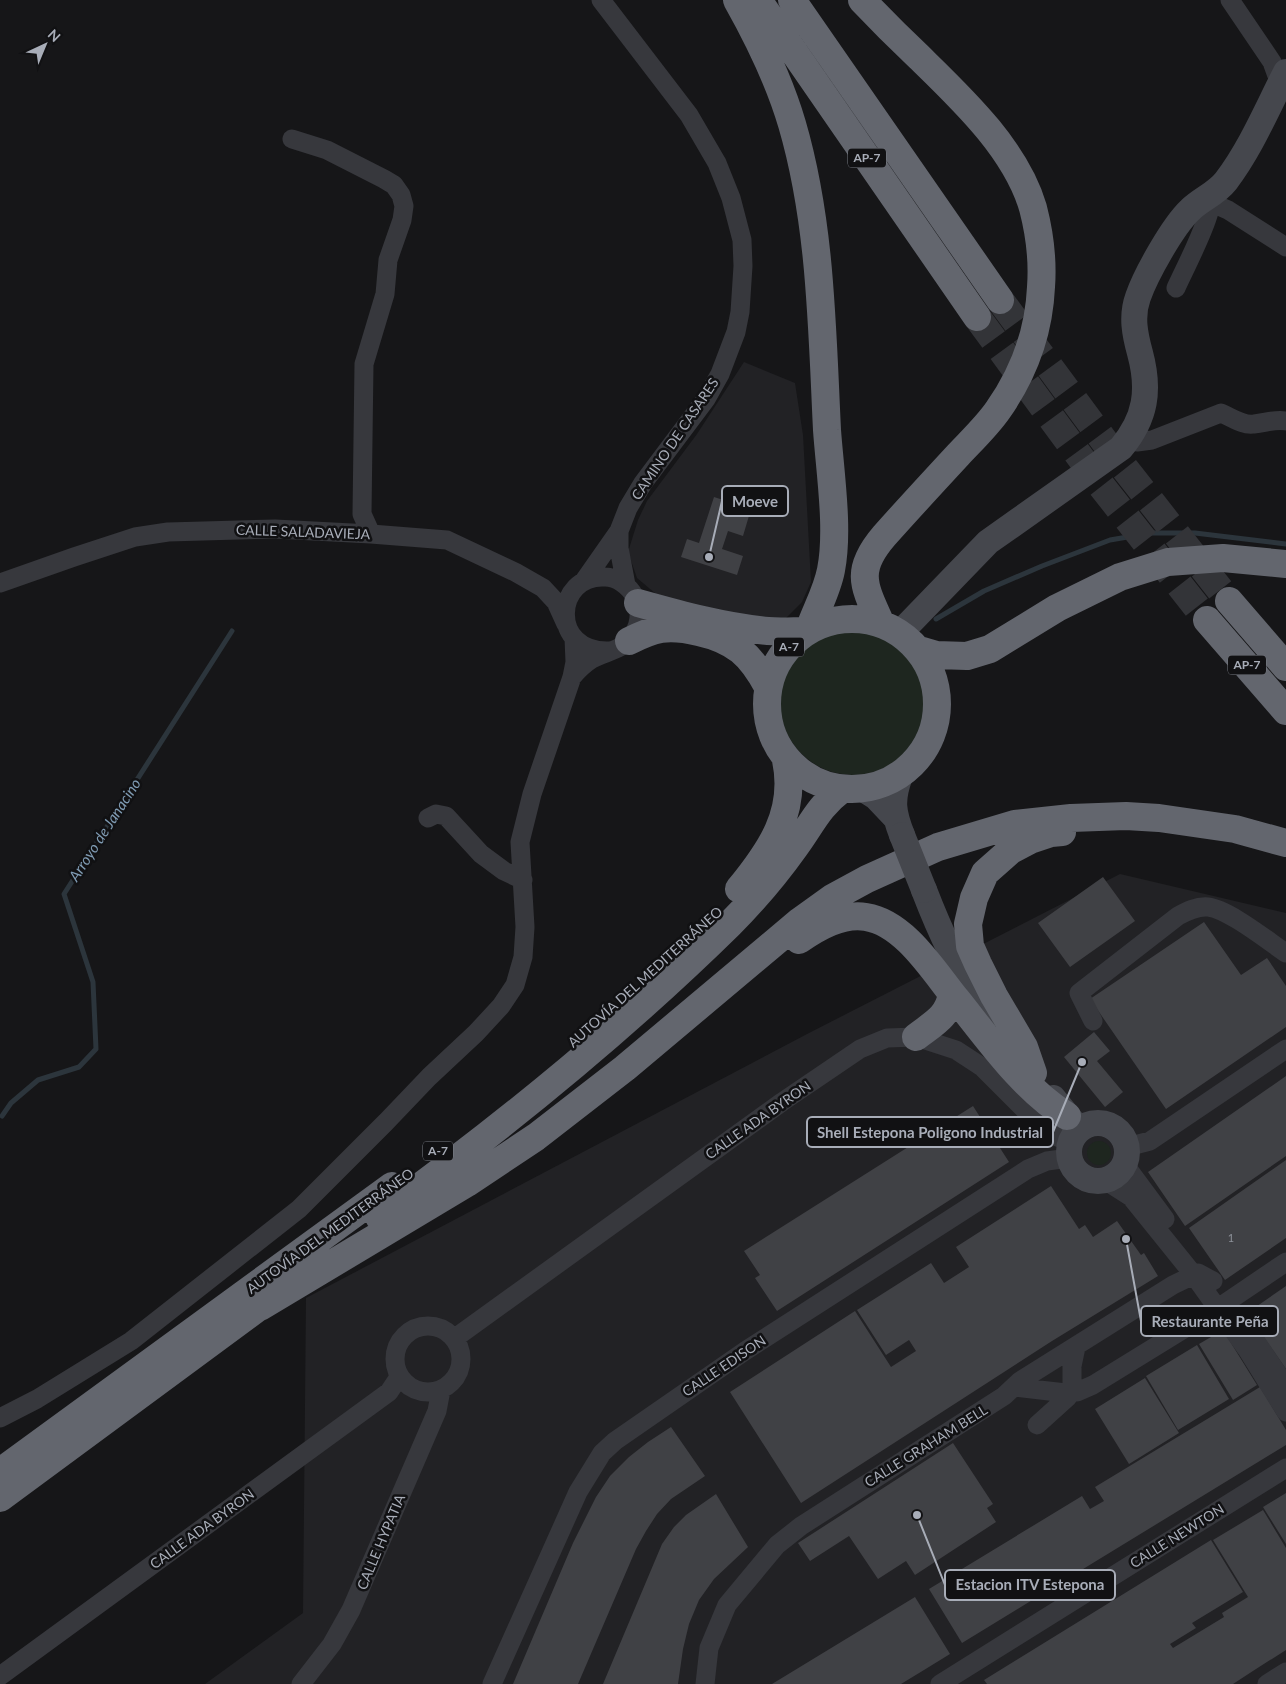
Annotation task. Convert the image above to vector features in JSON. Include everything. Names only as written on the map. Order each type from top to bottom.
[{"type":"highway","points":[[632,594],[703,621],[769,631],[808,631],[826,588],[831,570],[833,524],[821,307],[814,234],[805,175],[792,123],[774,74],[754,29],[737,0]]},
{"type":"highway","name":"AP-7","points":[[758,0],[977,317]]},
{"type":"highway","name":"AP-7","points":[[792,0],[1000,300]]},
{"type":"highway","points":[[862,0],[979,118],[1010,160],[1024,185],[1032,207],[1039,236],[1042,261],[1040,310],[1036,330],[1021,371],[997,412],[873,548],[867,561],[864,581],[867,593],[900,636],[936,655],[967,656],[990,649],[1057,608],[1104,584],[1168,562],[1223,558],[1286,564]]},
{"type":"highway","name":"AP-7","points":[[1229,601],[1286,667]]},
{"type":"highway","name":"A-7","points":[[845,619],[863,620],[900,636],[934,680],[938,707],[933,734],[920,758],[900,776],[878,787],[854,790],[821,784],[801,773],[786,760],[778,747],[768,719],[768,687],[777,664],[790,646],[808,631],[826,623],[845,619]]},
{"type":"highway","name":"AP-7","points":[[1207,620],[1286,711]]},
{"type":"highway","points":[[619,646],[648,632],[662,629],[676,628],[707,634],[729,642],[743,652],[758,669],[768,687]]},
{"type":"highway","name":"AUTOVÍA DEL MEDITERRÁNEO","points":[[0,1472],[400,1180],[505,1099],[644,982],[733,897],[759,864],[775,838],[787,810],[789,792],[786,760]]},
{"type":"highway","name":"AUTOVÍA DEL MEDITERRÁNEO","points":[[0,1498],[500,1127],[677,976],[741,913],[771,880],[823,805],[854,790]]},
{"type":"highway","points":[[1033,1073],[1024,1047],[994,996],[970,946],[968,924],[974,898],[985,873],[1011,850],[1030,840],[1051,833],[1079,830],[1126,816]]},
{"type":"highway","points":[[625,1068],[800,921],[832,898],[867,879],[938,847],[1015,824],[1071,818],[1126,816],[1159,818],[1226,828],[1286,843]]},
{"type":"highway","points":[[625,1068],[696,1022],[809,934],[830,923],[850,917],[867,917],[883,922],[901,934],[918,950],[952,994],[1028,1085],[1044,1101],[1071,1137]]},
{"type":"highway","points":[[916,1037],[943,1016],[950,1007],[952,994]]},
{"type":"highway","name":"AUTOVÍA DEL MEDITERRÁNEO","points":[[260,1306],[468,1183],[536,1137],[625,1068]]},
{"type":"street","name":"CAMINO DE CASARES","points":[[579,585],[619,531],[628,508],[643,483],[706,399],[720,374],[736,332],[740,312],[743,266],[742,240],[732,198],[717,163],[689,114],[602,0]]},
{"type":"street","points":[[1176,288],[1212,199],[1243,156],[1283,78],[1230,0]]},
{"type":"street","points":[[292,139],[327,150],[384,179],[394,186],[404,206],[402,220],[388,260],[385,294],[364,364],[362,514],[372,534]]},
{"type":"street","points":[[900,636],[988,542],[1121,448],[1130,438],[1146,400],[1145,378],[1134,332],[1137,298],[1155,262],[1177,227],[1191,209],[1212,199]]},
{"type":"street","points":[[1212,199],[1286,247]]},
{"type":"street","points":[[1130,438],[1137,442],[1152,440],[1221,413],[1245,424],[1277,419],[1286,421]]},
{"type":"street","name":"CALLE SALADAVIEJA","points":[[0,583],[135,537],[168,532],[275,529],[447,540],[543,588],[556,602],[570,631]]},
{"type":"street","name":"CAMINO DE CASARES","points":[[619,531],[619,548],[632,594]]},
{"type":"street","points":[[0,1418],[36,1399],[131,1341],[299,1209],[429,1077],[476,1034],[501,1006],[515,985],[521,969],[525,926],[520,842],[532,794],[572,677],[575,662],[565,611],[568,599],[579,585],[595,577],[616,579],[632,594],[640,613],[638,623],[619,646],[590,660],[572,677]]},
{"type":"street","name":"CALLE SALADAVIEJA","points":[[543,588],[564,590],[579,585]]},
{"type":"street","points":[[570,631],[587,648],[598,651],[619,646]]},
{"type":"street","points":[[900,776],[893,802],[898,826],[944,939],[979,1002],[1033,1073],[1071,1137],[1073,1167],[1079,1175],[1087,1180],[1097,1182],[1150,1141],[1286,1049]]},
{"type":"street","points":[[854,790],[876,797],[898,826]]},
{"type":"street","points":[[428,818],[436,814],[446,816],[481,854],[504,871],[522,880]]},
{"type":"street","points":[[1093,1021],[1079,993],[1178,916],[1191,909],[1208,907],[1227,914],[1286,953]]},
{"type":"street","name":"CALLE ADA BYRON","points":[[454,1338],[782,1102],[860,1049],[887,1038],[916,1037],[956,1050],[982,1067],[1045,1130],[1057,1137],[1071,1137]]},
{"type":"street","points":[[1071,1137],[1086,1125],[1094,1123],[1104,1123],[1119,1131],[1119,1164],[1131,1197],[1193,1274],[1223,1304],[1273,1365],[1286,1386]]},
{"type":"street","name":"CALLE EDISON","points":[[492,1684],[578,1492],[597,1459],[615,1441],[745,1351],[1028,1169],[1047,1161],[1071,1137]]},
{"type":"street","points":[[1119,1164],[1213,1281],[1248,1351],[1286,1412]]},
{"type":"street","points":[[1037,1425],[1075,1391],[1223,1304],[1286,1262]]},
{"type":"street","points":[[1193,1274],[1203,1274],[1213,1281]]},
{"type":"street","name":"CALLE GRAHAM BELL","points":[[705,1684],[709,1648],[727,1605],[778,1545],[806,1522],[1004,1396],[1020,1382],[1193,1274]]},
{"type":"street","points":[[424,1325],[436,1326],[454,1338],[460,1352],[460,1367],[456,1377],[450,1384],[441,1390],[418,1391],[407,1386],[399,1377],[394,1355],[397,1344],[413,1328],[424,1325]]},
{"type":"street","points":[[1075,1391],[1072,1366],[1076,1347]]},
{"type":"street","points":[[1273,1365],[1276,1382],[1286,1400]]},
{"type":"street","name":"CALLE ADA BYRON","points":[[0,1676],[389,1392],[399,1377]]},
{"type":"street","points":[[1014,1387],[1075,1391]]},
{"type":"street","name":"CALLE HYPATIA","points":[[301,1684],[332,1644],[351,1610],[437,1411],[441,1390]]},
{"type":"street","name":"CALLE NEWTON","points":[[952,1681],[1286,1468]]},
{"type":"street","points":[[1267,1684],[1286,1672]]},
{"type":"shaded area","points":[[744,362],[795,383],[803,435],[811,582],[802,602],[786,618],[762,620],[662,599],[637,578],[628,552],[638,520],[647,501],[697,434]]},
{"type":"shaded area","points":[[853,629],[881,635],[894,641],[905,650],[914,661],[920,674],[926,702],[920,730],[914,743],[905,754],[894,763],[881,769],[853,775],[825,769],[812,763],[801,754],[792,743],[786,730],[780,702],[786,674],[792,661],[801,650],[812,641],[825,635]]},
{"type":"shaded area","points":[[1120,874],[1286,913],[1286,1684],[205,1684],[303,1613],[306,1298],[809,1033]]},
{"type":"shaded area","points":[[1099,1141],[1108,1144],[1111,1153],[1108,1162],[1099,1165],[1090,1162],[1087,1153],[1090,1144]]},
{"type":"building","points":[[714,497],[751,509],[743,536],[728,531],[722,549],[743,556],[737,575],[681,557],[687,539],[699,543]]},
{"type":"building","points":[[1103,877],[1135,921],[1070,967],[1038,923]]},
{"type":"building","points":[[1204,922],[1241,975],[1267,958],[1286,986],[1286,1027],[1166,1109],[1090,999]]},
{"type":"building","points":[[1094,1032],[1110,1051],[1097,1061],[1123,1092],[1105,1107],[1064,1057]]},
{"type":"building","points":[[1286,1076],[1286,1156],[1185,1226],[1148,1172]]},
{"type":"building","points":[[973,1106],[1009,1162],[777,1311],[755,1278],[760,1275],[744,1251]]},
{"type":"building","points":[[1286,1160],[1286,1238],[1225,1280],[1189,1228]]},
{"type":"building","points":[[1051,1186],[1079,1229],[1085,1225],[1093,1237],[1117,1221],[1141,1255],[1144,1253],[1158,1276],[1052,1341],[801,1503],[730,1392],[855,1311],[891,1367],[916,1351],[909,1340],[886,1355],[857,1310],[931,1263],[944,1283],[969,1267],[956,1247]]},
{"type":"building","points":[[1286,1286],[1286,1369],[1247,1313]]},
{"type":"building","points":[[1223,1330],[1257,1385],[1233,1400],[1199,1344]]},
{"type":"building","points":[[1197,1345],[1229,1399],[1178,1430],[1146,1376]]},
{"type":"building","points":[[1145,1378],[1179,1433],[1129,1464],[1095,1409]]},
{"type":"building","points":[[1260,1387],[1286,1430],[1286,1445],[962,1643],[929,1589],[1082,1496],[1090,1509],[1104,1501],[1095,1487]]},
{"type":"building","points":[[671,1427],[705,1476],[671,1499],[657,1514],[646,1531],[636,1549],[578,1684],[513,1684],[573,1543],[596,1497],[610,1476],[629,1457]]},
{"type":"building","points":[[953,1443],[993,1504],[987,1508],[996,1522],[915,1575],[906,1561],[878,1579],[849,1536],[810,1561],[798,1543]]},
{"type":"building","points":[[1286,1493],[1286,1544],[1263,1507]]},
{"type":"building","points":[[716,1494],[748,1547],[714,1579],[699,1600],[689,1624],[678,1684],[603,1684],[662,1544],[674,1527],[686,1515]]},
{"type":"building","points":[[1263,1510],[1286,1548],[1286,1650],[1233,1684],[987,1684],[984,1680],[1211,1540],[1243,1592],[1192,1623],[1196,1628],[1170,1644],[1173,1648],[1224,1617],[1222,1613],[1248,1597],[1213,1540]]},
{"type":"building","points":[[915,1597],[950,1654],[901,1684],[772,1684]]},
{"type":"waterway","points":[[936,619],[984,591],[1110,540],[1151,533],[1195,533],[1286,544]]},
{"type":"waterway","name":"Arroyo de Janacino","points":[[2,1116],[11,1103],[38,1080],[79,1067],[96,1049],[93,982],[64,894],[232,631]]},
{"type":"tunnel","points":[[1000,300],[1122,465],[1229,601]]},
{"type":"tunnel","points":[[977,317],[1100,484],[1207,620]]},
{"type":"place","name":"Moeve","points":[[709,557]]},
{"type":"place","name":"Shell Estepona Poligono Industrial","points":[[1082,1062]]},
{"type":"place","name":"Restaurante Peña","points":[[1126,1239]]},
{"type":"place","name":"Estacion ITV Estepona","points":[[917,1515]]}]
